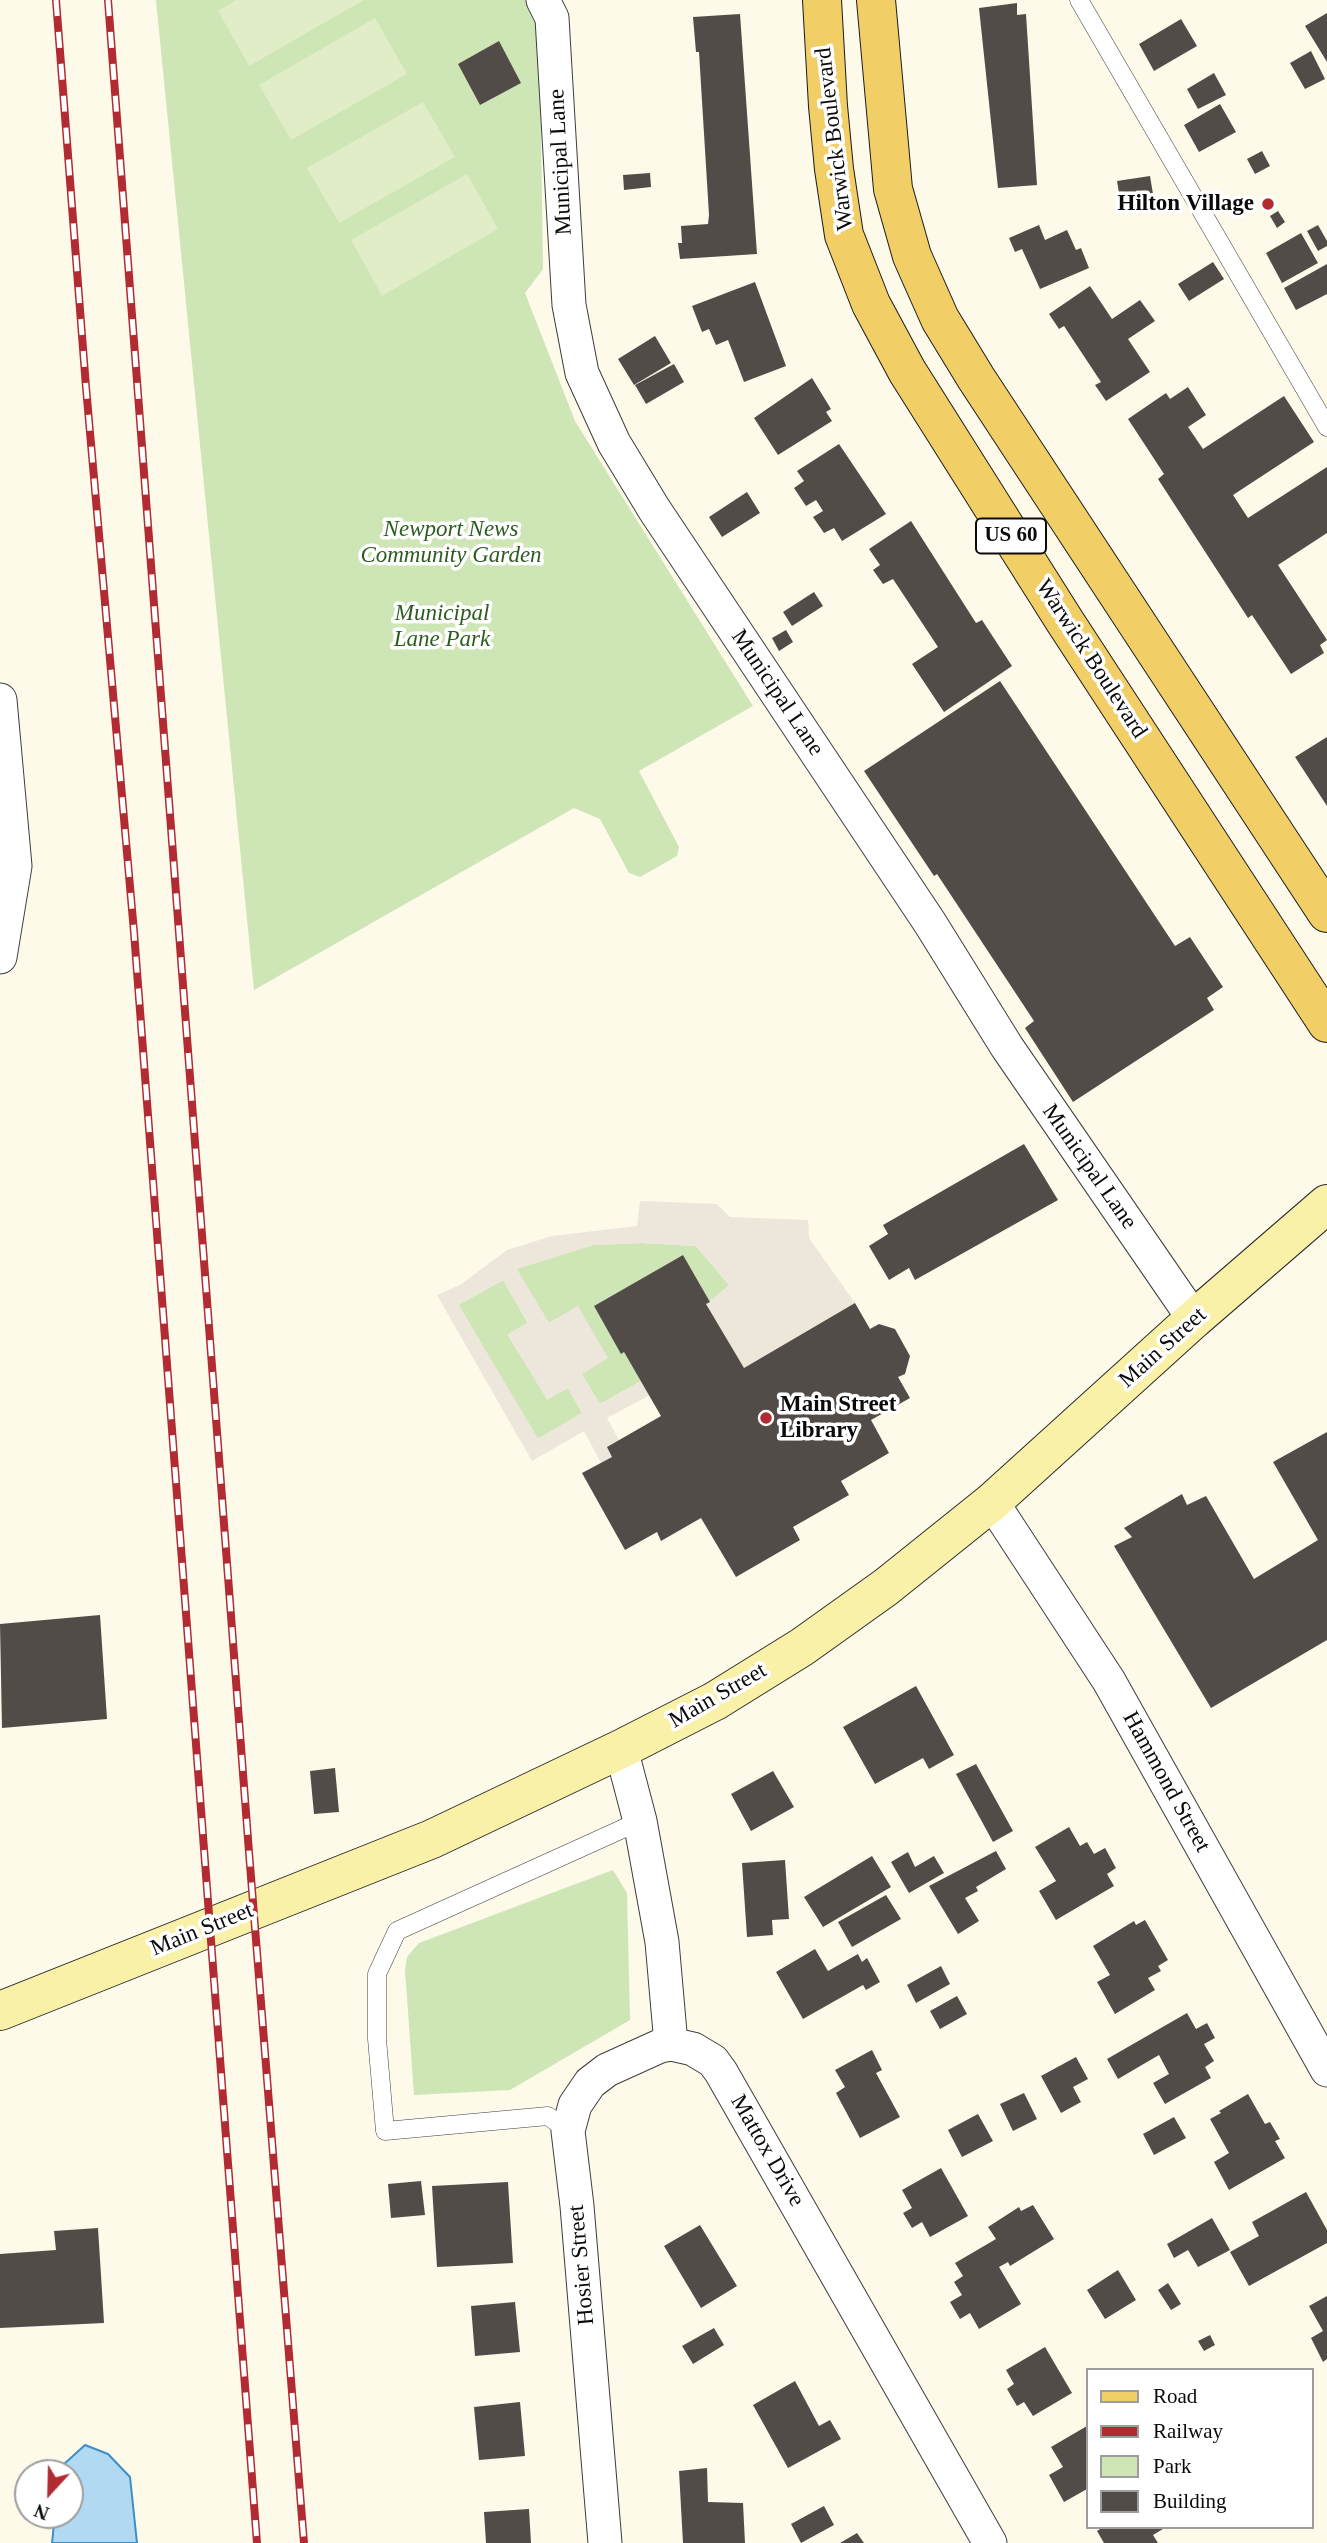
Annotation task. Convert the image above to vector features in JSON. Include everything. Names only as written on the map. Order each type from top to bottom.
[{"type":"main road","name":"Warwick Boulevard","points":[[821,0],[829,119],[844,235],[871,304],[914,383],[1064,620],[1327,1023]]},
{"type":"main road","name":"US 60","points":[[876,0],[893,189],[912,256],[940,319],[1327,913]]},
{"type":"main road","name":"Main Street","points":[[0,2011],[432,1839],[715,1701],[802,1647],[886,1587],[992,1502],[1327,1204]]},
{"type":"street","name":"Municipal Lane","points":[[543,0],[552,18],[569,305],[582,373],[614,443],[654,509],[930,923],[1007,1047],[1194,1320]]},
{"type":"street","points":[[0,700],[15,866],[0,957]]},
{"type":"street","name":"Hammond Street","points":[[992,1502],[1109,1681],[1327,2070]]},
{"type":"street","points":[[621,1749],[640,1821],[662,1942],[671,2044]]},
{"type":"street","name":"Hosier Street","points":[[605,2543],[568,2131],[575,2105],[590,2083],[607,2070],[660,2046],[671,2044]]},
{"type":"street","name":"Mattox Drive","points":[[671,2044],[694,2049],[713,2061],[721,2072],[990,2543]]},
{"type":"lane","points":[[1079,0],[1327,427]]},
{"type":"lane","points":[[568,2131],[548,2116],[385,2131],[377,2039],[377,1975],[397,1931],[640,1821]]},
{"type":"green space","name":"Municipal Lane Park","points":[[156,0],[539,0],[543,269],[525,293],[575,421],[753,706],[639,771],[679,847],[677,856],[640,877],[629,873],[600,819],[574,808],[254,990]]},
{"type":"green space","points":[[236,0],[364,0],[249,66],[218,11]]},
{"type":"green space","points":[[375,18],[407,74],[291,140],[259,85]]},
{"type":"green space","points":[[423,102],[455,157],[339,223],[307,168]]},
{"type":"green space","points":[[467,174],[498,229],[382,296],[351,240]]},
{"type":"green space","points":[[642,1243],[696,1246],[729,1285],[710,1302],[683,1255],[594,1306],[641,1381],[600,1404],[581,1374],[607,1358],[577,1307],[549,1323],[516,1269],[593,1245]]},
{"type":"green space","points":[[503,1280],[528,1323],[508,1335],[547,1399],[568,1388],[582,1413],[538,1439],[458,1305]]},
{"type":"green space","points":[[613,1870],[627,1893],[630,2020],[510,2090],[414,2095],[405,1970],[407,1957],[419,1943]]},
{"type":"shaded area","points":[[640,1201],[717,1204],[730,1217],[808,1220],[809,1238],[855,1303],[744,1368],[706,1304],[729,1285],[696,1246],[642,1243],[593,1245],[517,1269],[549,1323],[578,1306],[608,1358],[582,1374],[600,1404],[641,1381],[650,1395],[607,1418],[619,1440],[612,1457],[601,1463],[584,1431],[532,1461],[437,1295],[460,1285],[507,1250],[552,1236],[637,1226]],"holes":[[[503,1280],[528,1322],[508,1334],[547,1400],[568,1388],[582,1413],[538,1439],[459,1305]]]},
{"type":"water","points":[[85,2445],[108,2454],[130,2477],[137,2543],[52,2543],[54,2529],[84,2529],[84,2459],[70,2459]]},
{"type":"building","points":[[1017,3],[1017,15],[1026,14],[1037,185],[998,188],[979,8]]},
{"type":"building","points":[[1327,13],[1327,62],[1305,26]]},
{"type":"building","points":[[740,14],[757,254],[680,259],[678,243],[682,243],[681,226],[708,224],[709,215],[699,52],[696,52],[693,17]]},
{"type":"building","points":[[1181,19],[1197,46],[1154,71],[1139,44]]},
{"type":"building","points":[[499,41],[521,83],[480,105],[458,64]]},
{"type":"building","points":[[1311,51],[1325,79],[1305,89],[1290,63]]},
{"type":"building","points":[[1214,73],[1226,95],[1198,109],[1187,89]]},
{"type":"building","points":[[1220,104],[1236,132],[1199,152],[1184,125]]},
{"type":"building","points":[[1262,151],[1270,166],[1255,174],[1247,159]]},
{"type":"building","points":[[650,173],[651,187],[624,190],[623,175]]},
{"type":"building","points":[[1150,176],[1153,194],[1120,199],[1117,181]]},
{"type":"building","points":[[1278,211],[1285,222],[1277,228],[1270,216]]},
{"type":"building","points":[[1039,225],[1045,240],[1067,230],[1076,250],[1081,248],[1089,268],[1040,289],[1022,249],[1015,252],[1009,238]]},
{"type":"building","points":[[1318,225],[1327,246],[1318,251],[1307,231]]},
{"type":"building","points":[[1301,233],[1318,263],[1282,283],[1266,253]]},
{"type":"building","points":[[1213,262],[1224,279],[1189,301],[1178,284]]},
{"type":"building","points":[[1327,264],[1327,294],[1296,310],[1284,288]]},
{"type":"building","points":[[755,282],[786,366],[744,382],[728,340],[716,345],[709,329],[702,332],[692,306]]},
{"type":"building","points":[[1090,286],[1112,319],[1140,300],[1155,321],[1128,339],[1150,372],[1106,401],[1095,385],[1101,382],[1064,326],[1059,329],[1049,314]]},
{"type":"building","points":[[655,336],[671,363],[634,385],[618,359]]},
{"type":"building","points":[[674,364],[684,382],[646,404],[635,385]]},
{"type":"building","points":[[812,378],[831,409],[826,412],[832,421],[778,455],[754,418]]},
{"type":"building","points":[[1188,387],[1206,415],[1188,427],[1203,449],[1284,396],[1314,442],[1233,495],[1248,518],[1327,467],[1327,533],[1278,565],[1327,640],[1320,645],[1324,653],[1291,674],[1252,615],[1248,618],[1158,479],[1164,474],[1128,419],[1166,393],[1170,399]]},
{"type":"building","points":[[839,444],[886,514],[842,541],[834,528],[824,533],[813,517],[823,511],[816,500],[806,506],[794,488],[804,481],[797,471]]},
{"type":"building","points":[[747,492],[760,513],[722,537],[709,517]]},
{"type":"building","points":[[911,521],[976,623],[982,620],[1012,666],[944,712],[912,664],[938,647],[893,579],[883,584],[873,570],[880,565],[869,549]]},
{"type":"building","points":[[814,592],[823,606],[792,626],[783,612]]},
{"type":"building","points":[[786,630],[793,642],[779,651],[772,638]]},
{"type":"building","points":[[1000,681],[1175,946],[1190,937],[1223,987],[1207,998],[1214,1010],[1073,1102],[1025,1028],[1034,1021],[937,874],[934,876],[864,771]]},
{"type":"building","points":[[1327,737],[1327,806],[1295,757]]},
{"type":"building","points":[[1024,1144],[1058,1200],[915,1280],[909,1268],[889,1280],[869,1246],[888,1234],[883,1225]]},
{"type":"building","name":"Main Street Library","points":[[683,1255],[710,1302],[706,1304],[744,1368],[855,1303],[870,1329],[879,1324],[895,1329],[910,1356],[905,1374],[898,1377],[910,1398],[871,1420],[889,1453],[841,1481],[849,1495],[793,1527],[800,1540],[736,1577],[701,1518],[661,1541],[657,1532],[625,1550],[582,1473],[612,1457],[607,1447],[661,1416],[594,1306]]},
{"type":"building","points":[[1327,1432],[1327,1640],[1211,1708],[1114,1546],[1132,1537],[1124,1528],[1182,1494],[1187,1505],[1206,1496],[1254,1579],[1318,1540],[1273,1462]]},
{"type":"building","points":[[100,1615],[107,1719],[2,1728],[0,1624]]},
{"type":"building","points":[[916,1686],[954,1755],[929,1769],[923,1758],[875,1784],[843,1727]]},
{"type":"building","points":[[976,1764],[1013,1831],[993,1842],[956,1774]]},
{"type":"building","points":[[335,1768],[339,1812],[314,1814],[310,1771]]},
{"type":"building","points":[[773,1771],[794,1807],[751,1831],[731,1794]]},
{"type":"building","points":[[1069,1827],[1080,1846],[1087,1842],[1094,1854],[1105,1848],[1116,1868],[1107,1874],[1114,1886],[1056,1920],[1039,1891],[1056,1881],[1035,1847]]},
{"type":"building","points":[[996,1851],[1006,1869],[976,1887],[978,1891],[965,1898],[979,1921],[958,1934],[929,1886]]},
{"type":"building","points":[[908,1852],[915,1867],[934,1856],[944,1873],[909,1893],[891,1862]]},
{"type":"building","points":[[872,1856],[891,1887],[823,1927],[804,1897]]},
{"type":"building","points":[[785,1860],[789,1919],[772,1920],[773,1935],[747,1937],[742,1863]]},
{"type":"building","points":[[886,1895],[901,1919],[852,1947],[838,1922]]},
{"type":"building","points":[[1145,1920],[1168,1960],[1158,1966],[1161,1971],[1148,1978],[1155,1990],[1115,2014],[1097,1982],[1110,1975],[1093,1946],[1134,1921],[1136,1925]]},
{"type":"building","points":[[815,1949],[828,1971],[858,1954],[862,1962],[867,1958],[880,1982],[866,1990],[863,1985],[803,2019],[776,1972]]},
{"type":"building","points":[[941,1966],[950,1984],[916,2003],[907,1985]]},
{"type":"building","points":[[957,1996],[967,2014],[940,2029],[930,2011]]},
{"type":"building","points":[[1187,2013],[1196,2029],[1207,2023],[1215,2038],[1204,2044],[1214,2061],[1205,2067],[1211,2078],[1165,2104],[1153,2083],[1169,2074],[1159,2055],[1118,2079],[1107,2059]]},
{"type":"building","points":[[872,2050],[882,2070],[876,2073],[900,2117],[860,2138],[836,2093],[845,2087],[835,2070]]},
{"type":"building","points":[[1076,2057],[1088,2079],[1073,2087],[1081,2102],[1061,2113],[1041,2076]]},
{"type":"building","points":[[1024,2093],[1037,2119],[1013,2131],[1000,2104]]},
{"type":"building","points":[[1248,2094],[1265,2124],[1270,2122],[1280,2139],[1275,2141],[1285,2158],[1229,2190],[1214,2162],[1229,2153],[1210,2119]]},
{"type":"building","points":[[978,2114],[993,2141],[962,2157],[948,2130]]},
{"type":"building","points":[[1174,2117],[1186,2138],[1154,2155],[1143,2134]]},
{"type":"building","points":[[941,2168],[968,2216],[930,2237],[922,2222],[912,2228],[903,2213],[912,2208],[902,2190]]},
{"type":"building","points":[[421,2181],[425,2215],[391,2218],[388,2184]]},
{"type":"building","points":[[508,2182],[513,2263],[437,2267],[432,2186]]},
{"type":"building","points":[[1306,2192],[1327,2230],[1327,2243],[1249,2286],[1230,2252],[1259,2236],[1252,2222]]},
{"type":"building","points":[[1033,2205],[1054,2239],[1010,2266],[1008,2262],[999,2267],[1021,2304],[979,2329],[970,2313],[960,2319],[950,2302],[962,2295],[954,2282],[963,2276],[955,2263],[996,2239],[988,2227],[1019,2207],[1021,2211]]},
{"type":"building","points":[[1212,2218],[1230,2250],[1198,2267],[1188,2250],[1174,2258],[1167,2244]]},
{"type":"building","points":[[700,2225],[737,2286],[701,2308],[664,2246]]},
{"type":"building","points":[[98,2228],[104,2323],[0,2328],[0,2254],[56,2250],[54,2231]]},
{"type":"building","points":[[1118,2270],[1136,2300],[1105,2319],[1087,2290]]},
{"type":"building","points":[[1168,2283],[1181,2304],[1171,2310],[1158,2290]]},
{"type":"building","points":[[1327,2296],[1327,2359],[1323,2362],[1311,2338],[1323,2331],[1309,2306]]},
{"type":"building","points":[[515,2302],[520,2352],[475,2356],[471,2306]]},
{"type":"building","points":[[714,2328],[724,2345],[693,2364],[682,2346]]},
{"type":"building","points":[[1210,2335],[1215,2345],[1204,2351],[1198,2341]]},
{"type":"building","points":[[1045,2347],[1072,2393],[1033,2416],[1024,2402],[1017,2406],[1007,2389],[1014,2384],[1006,2370]]},
{"type":"building","points":[[795,2381],[819,2426],[830,2420],[841,2439],[788,2468],[753,2405]]},
{"type":"building","points":[[520,2402],[525,2456],[479,2460],[474,2407]]},
{"type":"building","points":[[1086,2427],[1086,2490],[1064,2502],[1049,2475],[1063,2467],[1051,2447]]},
{"type":"building","points":[[707,2468],[708,2502],[743,2503],[745,2543],[683,2543],[679,2471]]},
{"type":"building","points":[[824,2506],[834,2525],[801,2543],[791,2524]]},
{"type":"building","points":[[529,2509],[531,2543],[486,2543],[484,2512]]},
{"type":"building","points":[[1163,2529],[1153,2535],[1158,2543],[1104,2543],[1097,2531]]},
{"type":"building","points":[[857,2533],[864,2543],[840,2543]]},
{"type":"railway","points":[[56,0],[86,387],[134,932],[257,2543]]},
{"type":"railway","points":[[108,0],[304,2543]]},
{"type":"place","name":"Hilton Village","points":[[1268,204]]},
{"type":"place","name":"Main Street Library","points":[[766,1418]]},
{"type":"park label","name":"Newport News Community Garden","points":[[451,543]]}]
